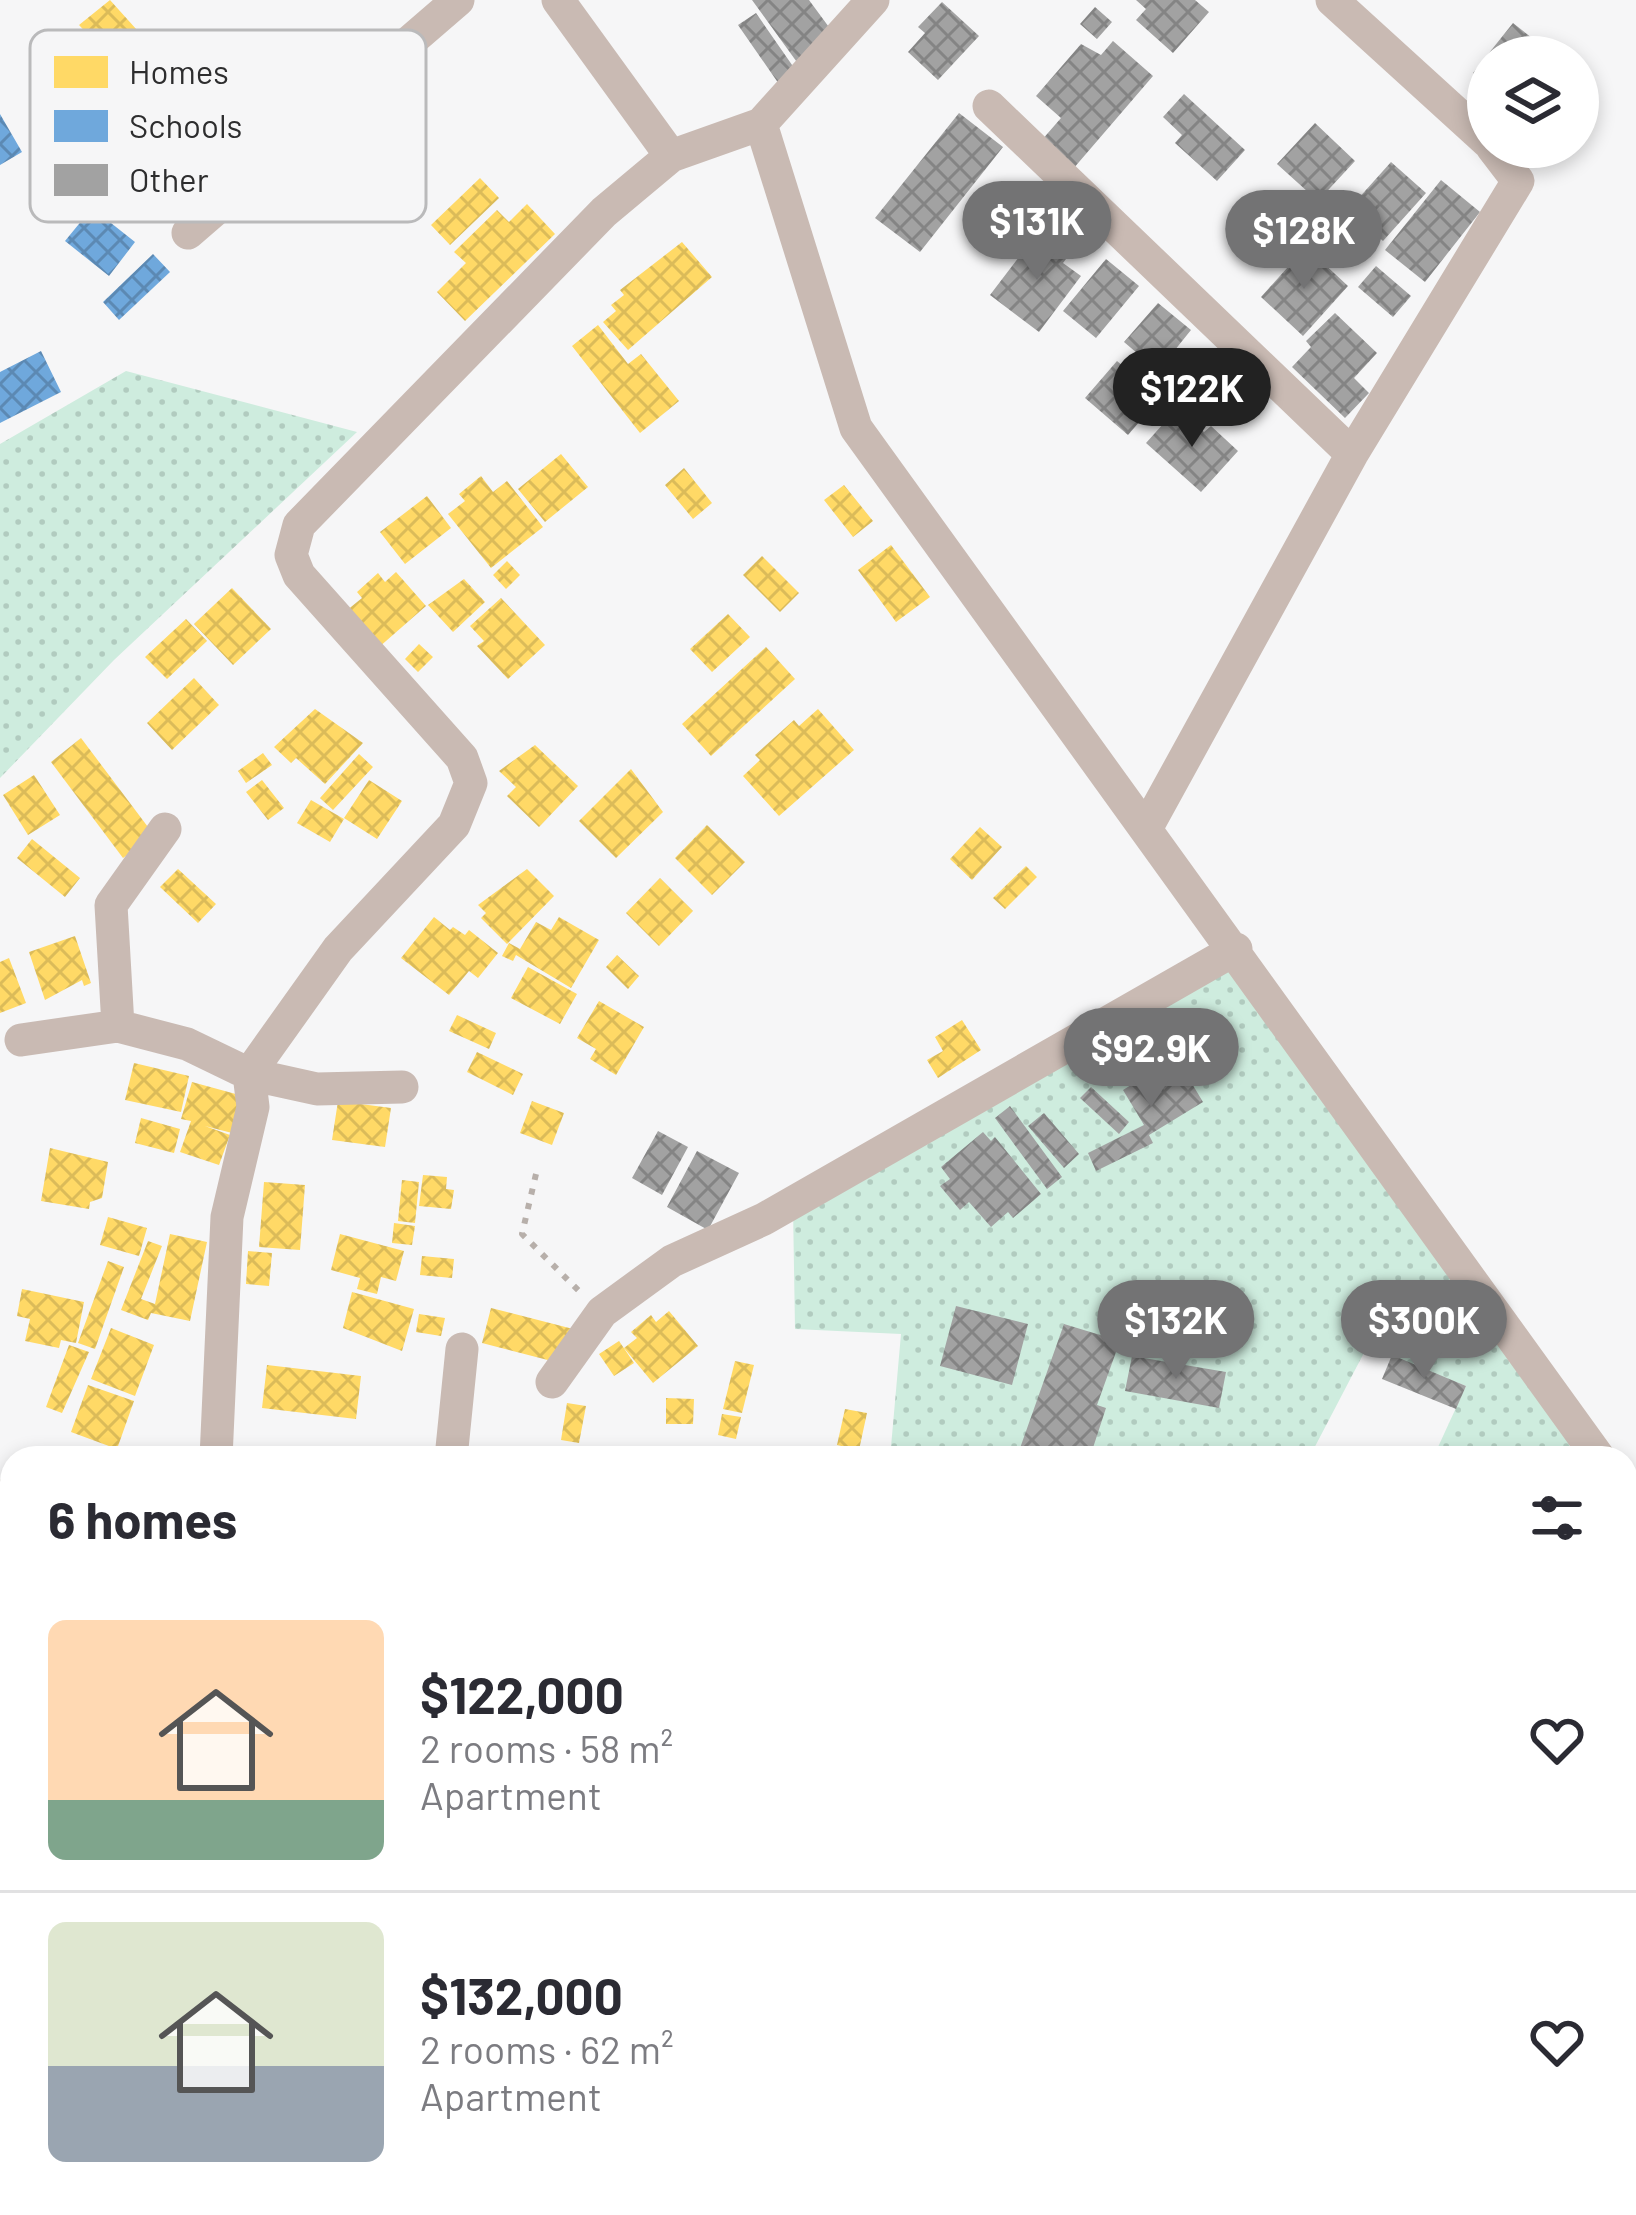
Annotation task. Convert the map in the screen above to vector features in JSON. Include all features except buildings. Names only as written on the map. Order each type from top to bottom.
[{"type":"street","points":[[423,30],[458,0]]},
{"type":"street","points":[[558,0],[670,156]]},
{"type":"street","points":[[217,1446],[227,1217],[253,1107],[249,1074],[338,949],[454,826],[471,783],[462,758],[298,575],[290,555],[298,525],[604,212],[670,156],[761,124],[873,0]]},
{"type":"street","points":[[1332,0],[1467,124]]},
{"type":"street","points":[[989,106],[1352,454]]},
{"type":"street","points":[[761,124],[856,428],[1590,1446]]},
{"type":"street","points":[[1147,827],[1352,454],[1518,181],[1508,168]]},
{"type":"street","points":[[188,233],[201,222]]},
{"type":"street","points":[[118,1026],[111,905],[165,829]]},
{"type":"street","points":[[552,1382],[602,1312],[672,1261],[764,1220],[1236,950]]},
{"type":"street","points":[[21,1040],[118,1026],[187,1044],[249,1074],[317,1089],[402,1088]]},
{"type":"street","points":[[453,1446],[462,1349]]},
{"type":"path","points":[[536,1174],[521,1234],[602,1312]]},
{"type":"green space","points":[[126,371],[357,432],[114,660],[0,778],[0,444]]},
{"type":"green space","points":[[1247,953],[1603,1446],[1438,1446],[1466,1386],[1367,1347],[1315,1446],[891,1446],[901,1334],[795,1329],[793,1207]]}]
